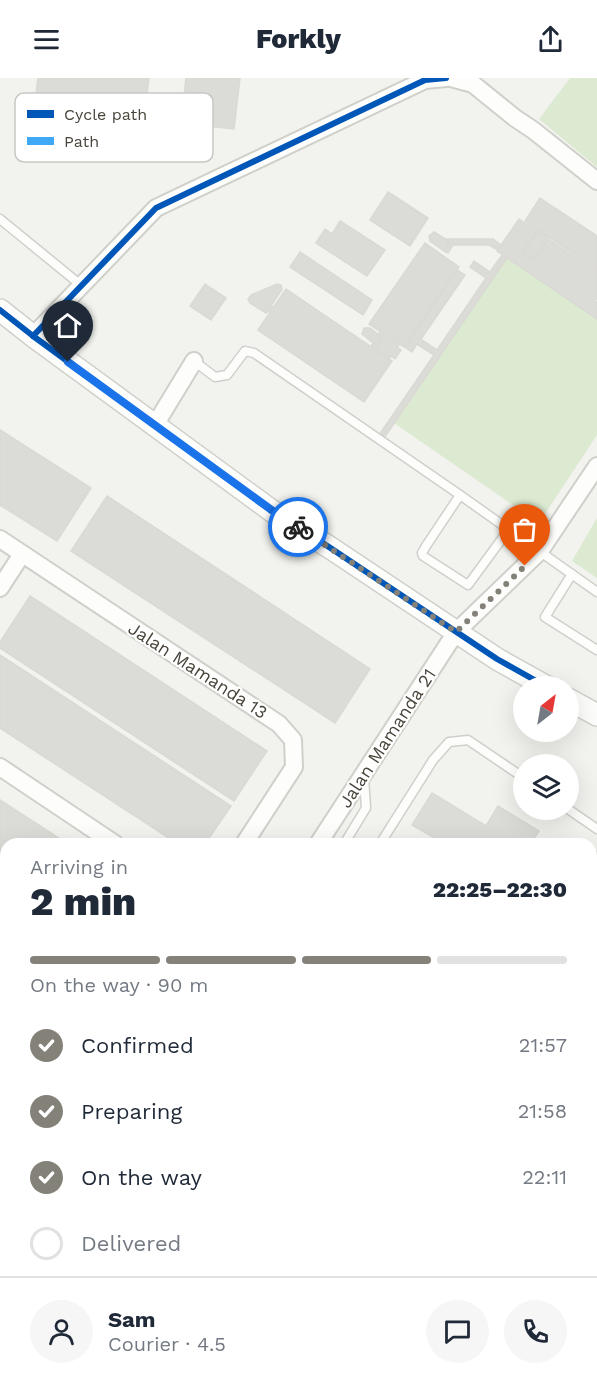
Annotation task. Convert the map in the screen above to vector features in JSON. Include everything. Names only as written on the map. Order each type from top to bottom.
[{"type":"street","points":[[33,336],[156,208],[425,80],[448,78],[473,84],[597,181]]},
{"type":"street","points":[[0,310],[273,511],[497,659],[527,676]]},
{"type":"street","points":[[155,425],[194,362]]},
{"type":"street","name":"Jalan Mamanda 21","points":[[322,838],[456,632],[540,551],[597,466]]},
{"type":"street","name":"Jalan Mamanda 13","points":[[0,539],[279,724],[293,740],[294,768],[248,838]]},
{"type":"street","points":[[0,588],[22,554]]},
{"type":"street","points":[[579,705],[597,715]]},
{"type":"street","points":[[0,767],[106,838]]},
{"type":"lane","points":[[0,219],[82,286]]},
{"type":"lane","points":[[194,362],[215,377],[227,375],[245,351],[254,353],[597,592]]},
{"type":"lane","points":[[460,495],[426,546],[423,556],[468,585],[509,529]]},
{"type":"lane","points":[[572,574],[545,617],[597,650]]},
{"type":"lane","points":[[384,838],[434,760],[449,742],[468,740],[513,771]]},
{"type":"lane","points":[[348,838],[366,807],[364,774]]},
{"type":"lane","points":[[579,817],[597,829]]},
{"type":"green space","points":[[570,78],[597,78],[597,167],[539,119]]},
{"type":"green space","points":[[507,258],[597,319],[597,435],[539,523],[394,423]]},
{"type":"green space","points":[[597,518],[597,578],[572,561]]},
{"type":"building","points":[[38,78],[149,78],[147,93],[36,93]]},
{"type":"building","points":[[186,78],[240,78],[234,129],[213,127],[213,93],[184,93]]},
{"type":"building","points":[[388,192],[428,218],[410,246],[370,220]]},
{"type":"building","points":[[540,198],[597,236],[597,270],[525,221]]},
{"type":"building","points":[[519,219],[537,231],[523,252],[534,259],[548,239],[597,272],[595,301],[597,302],[597,319],[497,251]]},
{"type":"building","points":[[340,221],[385,250],[367,276],[316,243],[325,229],[332,234]]},
{"type":"building","points":[[538,230],[549,237],[534,259],[523,252]]},
{"type":"building","points":[[434,232],[450,242],[444,251],[430,241],[429,236]]},
{"type":"building","points":[[446,239],[493,239],[501,245],[498,250],[489,245],[453,245],[448,253],[444,251],[450,242]]},
{"type":"building","points":[[425,243],[459,267],[404,347],[369,324]]},
{"type":"building","points":[[300,252],[372,300],[363,315],[290,267]]},
{"type":"building","points":[[502,255],[507,258],[384,438],[379,435],[434,355],[417,344],[412,352],[405,347],[457,270],[465,275],[421,339],[437,350],[486,278],[470,267],[474,261],[490,272]]},
{"type":"building","points":[[205,284],[226,298],[211,320],[190,306]]},
{"type":"building","points":[[277,284],[281,285],[282,289],[271,306],[274,307],[270,313],[250,303],[248,299],[251,295]]},
{"type":"building","points":[[286,289],[392,361],[364,402],[258,330]]},
{"type":"building","points":[[364,328],[370,328],[383,338],[377,346],[362,334]]},
{"type":"building","points":[[381,331],[400,344],[397,347],[401,350],[395,359],[391,356],[389,359],[371,346],[373,343],[377,346],[383,338],[379,334]]},
{"type":"building","points":[[0,430],[91,488],[57,541],[0,505]]},
{"type":"building","points":[[107,496],[370,669],[335,723],[71,551]]},
{"type":"building","points":[[30,596],[267,751],[234,801],[0,648],[0,642]]},
{"type":"building","points":[[0,655],[231,806],[209,838],[169,838],[0,728]]},
{"type":"building","points":[[432,793],[486,826],[498,806],[513,815],[513,820],[521,820],[539,831],[535,838],[435,838],[412,825]]},
{"type":"building","points":[[0,800],[59,838],[0,838]]},
{"type":"cycle path","points":[[33,336],[156,208],[425,80],[446,78]]},
{"type":"cycle path","points":[[0,310],[272,511],[497,659],[527,676]]},
{"type":"way so far","points":[[298,527],[456,632],[525,566]]},
{"type":"route","points":[[68,362],[298,527]]}]
